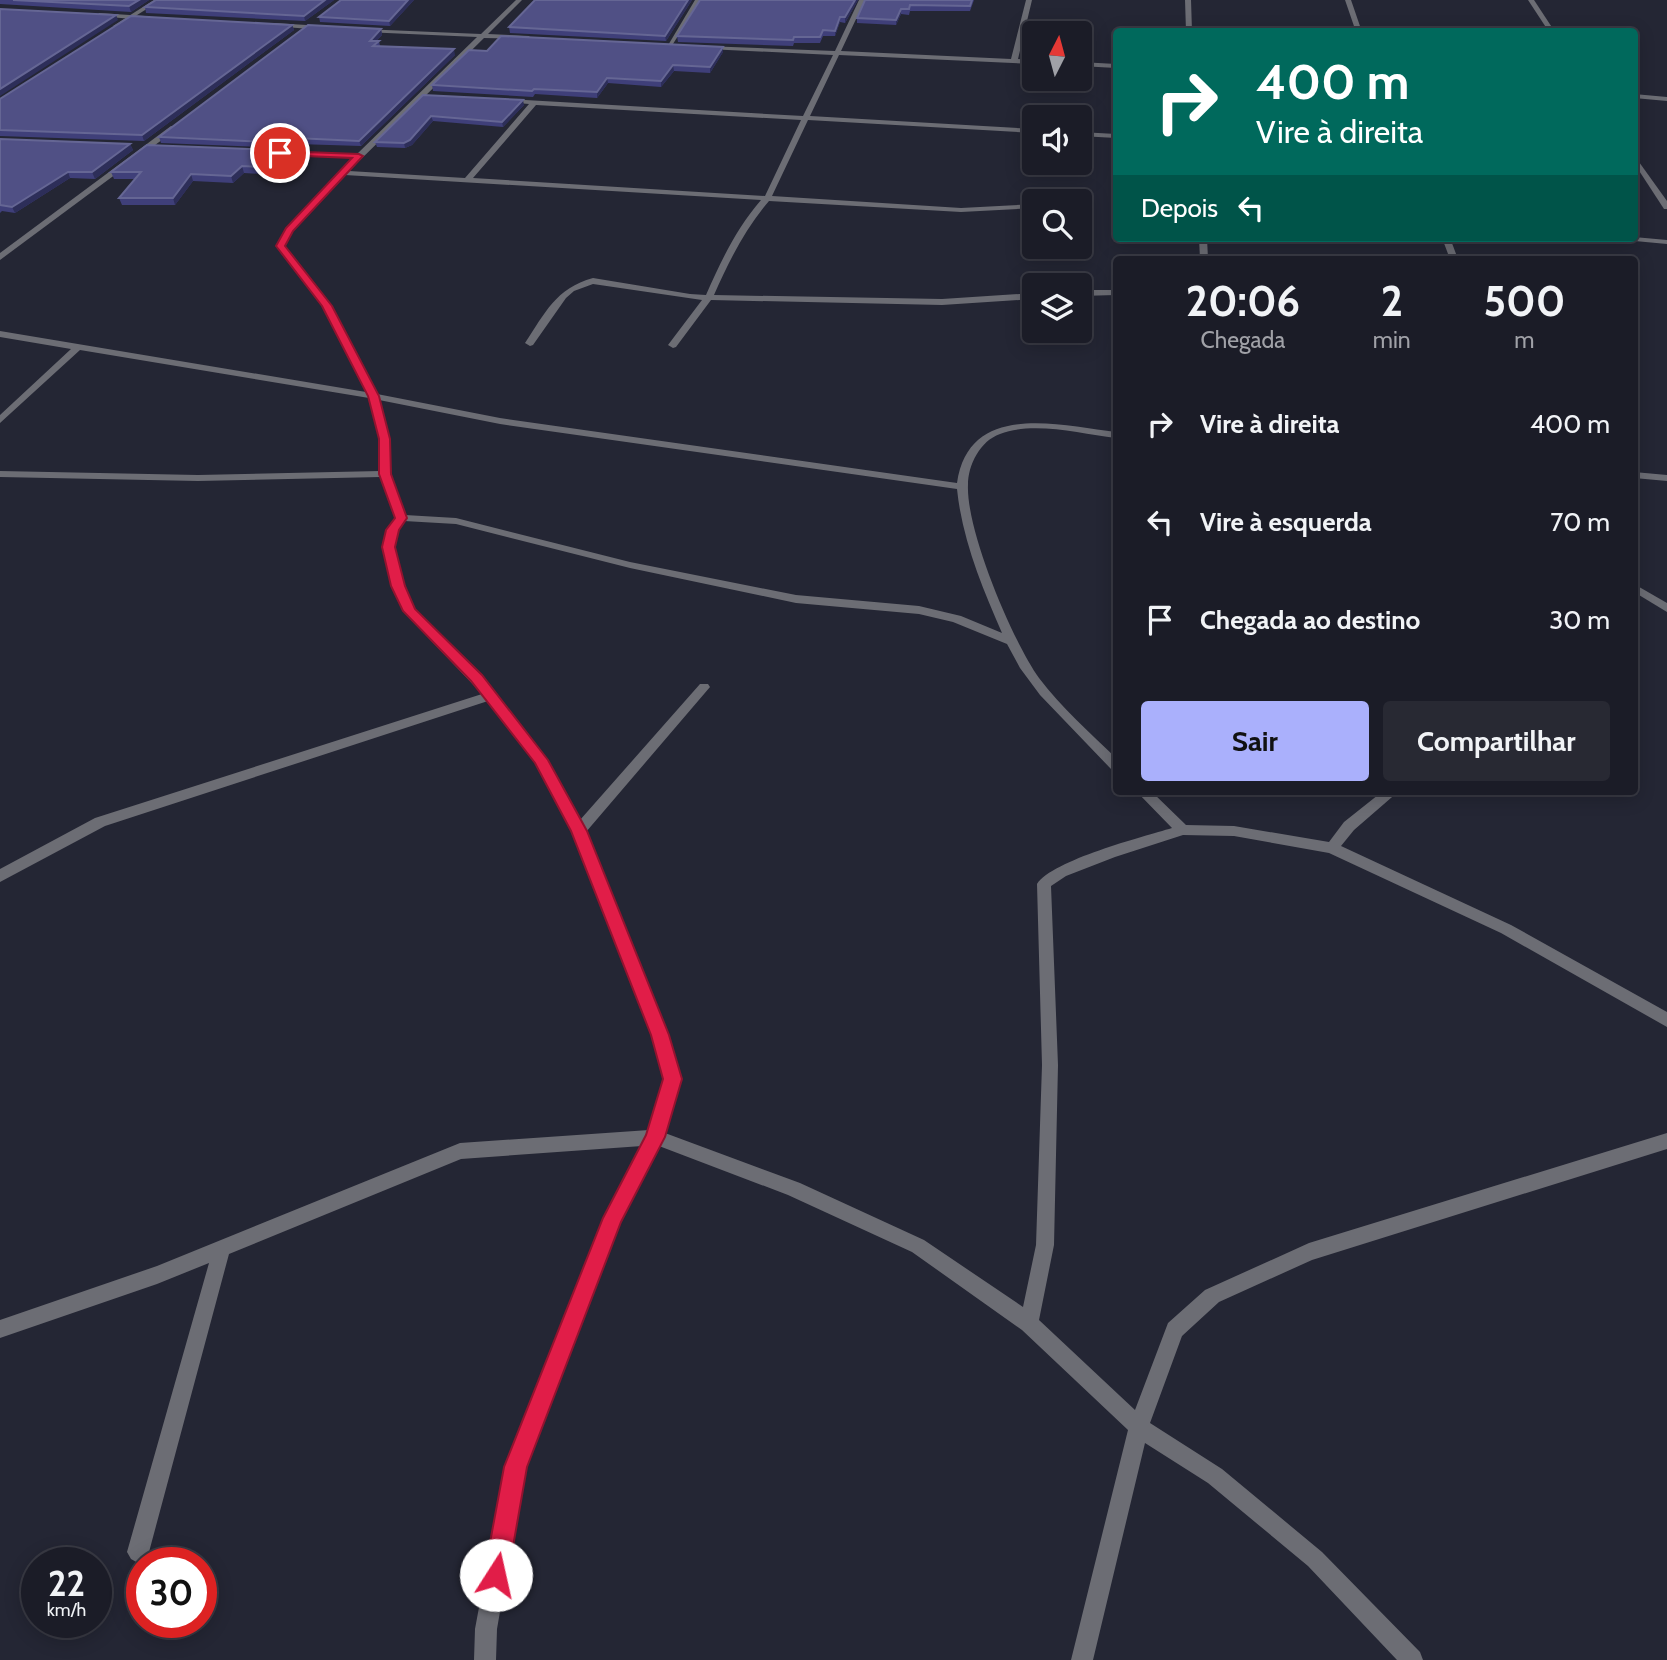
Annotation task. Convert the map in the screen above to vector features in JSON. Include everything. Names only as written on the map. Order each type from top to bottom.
[{"type":"street","points":[[109,31],[158,0]]},
{"type":"street","points":[[401,518],[385,474],[384,439],[373,396],[327,306],[281,246],[289,230],[359,156],[519,0]]},
{"type":"street","points":[[669,46],[698,0]]},
{"type":"street","points":[[673,345],[709,297],[729,252],[750,218],[768,197],[862,0]]},
{"type":"street","points":[[1014,61],[1029,0]]},
{"type":"street","points":[[1188,0],[1189,28]]},
{"type":"street","points":[[1348,0],[1358,28]]},
{"type":"street","points":[[1531,0],[1549,28]]},
{"type":"street","points":[[91,14],[158,18]]},
{"type":"street","points":[[297,35],[316,20]]},
{"type":"street","points":[[267,24],[335,28]]},
{"type":"street","points":[[362,29],[537,38]]},
{"type":"street","points":[[656,45],[683,46]]},
{"type":"street","points":[[697,47],[1022,61]]},
{"type":"street","points":[[1092,65],[1113,66]]},
{"type":"street","points":[[421,95],[434,96]]},
{"type":"street","points":[[1638,96],[1667,99]]},
{"type":"street","points":[[497,100],[1022,130]]},
{"type":"street","points":[[468,179],[535,103]]},
{"type":"street","points":[[0,257],[180,123]]},
{"type":"street","points":[[1092,135],[1113,136]]},
{"type":"street","points":[[135,147],[162,148]]},
{"type":"street","points":[[254,152],[359,156]]},
{"type":"street","points":[[1638,163],[1667,207]]},
{"type":"street","points":[[344,173],[961,210],[1022,207]]},
{"type":"street","points":[[1638,239],[1667,242]]},
{"type":"street","points":[[530,343],[566,291],[593,281],[690,297],[942,302],[1022,297]]},
{"type":"street","points":[[1092,293],[1113,293]]},
{"type":"street","points":[[0,334],[373,396],[513,424],[962,487]]},
{"type":"street","points":[[0,419],[77,348]]},
{"type":"street","points":[[0,405],[24,398]]},
{"type":"street","points":[[1113,435],[1030,427],[992,432],[970,454],[962,487],[967,519],[984,573],[1034,680],[1113,763]]},
{"type":"street","points":[[0,474],[198,478],[385,474]]},
{"type":"street","points":[[1638,475],[1667,478]]},
{"type":"street","points":[[401,518],[456,521],[719,585],[796,598],[919,610],[957,620],[1014,642]]},
{"type":"street","points":[[401,518],[393,530],[389,547],[398,586],[409,611],[477,678],[541,760],[579,831],[660,1035],[672,1079],[655,1137],[613,1218],[515,1467],[486,1629],[485,1660]]},
{"type":"street","points":[[1638,589],[1667,608]]},
{"type":"street","points":[[1638,604],[1649,596]]},
{"type":"street","points":[[579,831],[705,687]]},
{"type":"street","points":[[0,876],[100,822],[490,696]]},
{"type":"street","points":[[1147,795],[1183,830]]},
{"type":"street","points":[[1332,848],[1349,826],[1387,795]]},
{"type":"street","points":[[1029,1323],[1045,1245],[1050,1065],[1044,884],[1061,872],[1098,857],[1183,830],[1234,831],[1332,848],[1506,929],[1667,1020]]},
{"type":"street","points":[[0,1329],[158,1275],[460,1151],[655,1137],[794,1189],[918,1246],[1029,1323],[1139,1427],[1215,1476],[1305,1550],[1412,1660]]},
{"type":"street","points":[[1083,1660],[1139,1427],[1175,1330],[1212,1296],[1309,1252],[1667,1141]]},
{"type":"street","points":[[139,1547],[222,1248]]},
{"type":"building","points":[[13,0],[139,0],[129,6]]},
{"type":"building","points":[[156,0],[325,0],[304,16],[145,7]]},
{"type":"building","points":[[341,0],[408,0],[389,21],[319,17]]},
{"type":"building","points":[[535,0],[688,0],[665,36],[509,27]]},
{"type":"building","points":[[700,0],[855,0],[845,17],[840,17],[835,31],[823,30],[820,37],[794,37],[793,40],[677,36]]},
{"type":"building","points":[[865,0],[972,0],[970,6],[910,5],[909,9],[901,9],[896,20],[857,18]]},
{"type":"building","points":[[0,9],[116,15],[0,89]]},
{"type":"building","points":[[131,16],[292,25],[142,135],[0,130],[0,99]]},
{"type":"building","points":[[308,25],[381,29],[370,41],[379,41],[373,46],[454,49],[359,141],[295,138],[290,143],[159,137]]},
{"type":"building","points":[[501,36],[723,47],[710,67],[673,65],[661,81],[607,78],[597,92],[432,85],[469,50],[487,51]]},
{"type":"building","points":[[423,95],[523,100],[502,122],[431,116],[410,140],[404,143],[375,142]]},
{"type":"building","points":[[0,139],[130,144],[92,172],[68,172],[12,207],[0,205]]},
{"type":"building","points":[[147,145],[279,150],[260,167],[242,166],[231,176],[191,174],[173,198],[119,198],[141,172],[111,172]]},
{"type":"route","points":[[280,153],[359,156],[289,230],[281,246],[327,306],[373,396],[384,439],[385,474],[401,518],[393,530],[389,547],[398,586],[409,611],[477,678],[541,760],[579,831],[660,1035],[672,1079],[655,1137],[613,1218],[515,1467],[496,1575]]}]
